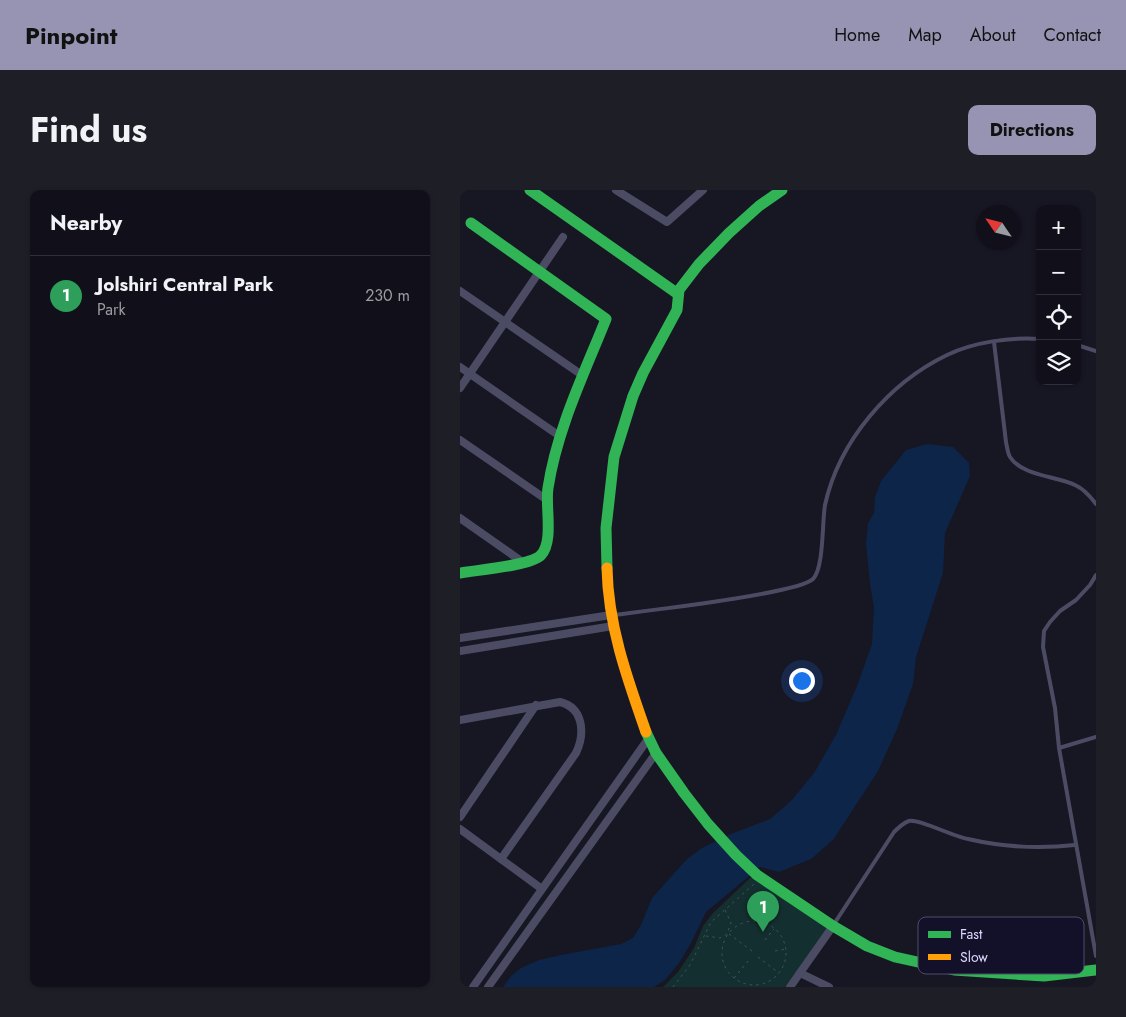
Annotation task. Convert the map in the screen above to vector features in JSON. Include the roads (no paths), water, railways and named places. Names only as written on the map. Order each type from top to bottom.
[{"type":"street","points":[[530,190],[678,294]]},
{"type":"street","points":[[616,190],[667,222],[702,190]]},
{"type":"street","points":[[782,190],[759,206],[729,233],[682,286],[678,294],[677,310],[643,373],[633,396],[614,457],[606,528],[607,573],[612,620],[621,659],[648,739],[684,793],[755,880],[867,946],[918,963]]},
{"type":"street","points":[[460,573],[524,563],[536,560],[542,554],[546,545],[548,488],[561,437],[582,375],[606,319],[471,223]]},
{"type":"street","points":[[460,388],[563,238]]},
{"type":"street","points":[[460,291],[582,375]]},
{"type":"street","points":[[460,367],[561,437]]},
{"type":"street","points":[[460,440],[547,500]]},
{"type":"street","points":[[460,518],[524,563]]},
{"type":"street","points":[[460,638],[612,620]]},
{"type":"street","points":[[460,651],[612,620]]},
{"type":"street","points":[[460,720],[560,702],[572,708],[580,720],[582,727],[580,744],[576,753],[501,859]]},
{"type":"street","points":[[460,817],[536,705]]},
{"type":"street","points":[[473,987],[648,739]]},
{"type":"street","points":[[488,987],[656,753]]},
{"type":"street","points":[[460,829],[542,889]]},
{"type":"street","points":[[790,987],[833,926]]},
{"type":"street","points":[[800,973],[829,987]]},
{"type":"street","points":[[993,974],[1012,976],[1061,974]]},
{"type":"lane","points":[[612,620],[788,589],[812,580],[819,569],[823,521],[833,478],[850,443],[869,416],[900,387],[948,354],[972,346],[994,342],[1036,339]]},
{"type":"lane","points":[[994,342],[1006,442],[1010,457],[1018,465],[1032,472],[1076,485],[1087,493],[1096,504]]},
{"type":"lane","points":[[1081,346],[1096,351]]},
{"type":"lane","points":[[1096,575],[1090,585],[1076,600],[1060,611],[1044,631],[1044,647],[1055,708],[1059,748],[1096,956]]},
{"type":"lane","points":[[1059,748],[1096,737]]},
{"type":"lane","points":[[833,926],[894,832],[909,821],[918,822],[970,840],[1048,848],[1075,845]]},
{"type":"water","points":[[927,444],[953,447],[969,463],[970,476],[945,533],[943,573],[916,657],[913,684],[897,729],[878,771],[833,840],[811,859],[779,872],[760,867],[706,912],[679,963],[665,980],[654,987],[503,987],[511,976],[521,968],[539,960],[621,944],[633,938],[641,925],[652,898],[687,859],[702,848],[731,834],[770,819],[791,801],[814,773],[836,735],[857,686],[872,644],[874,607],[866,543],[868,523],[874,513],[875,497],[881,481],[906,450]]},
{"type":"place","name":"Jolshiri Central Park","points":[[763,932]]}]
